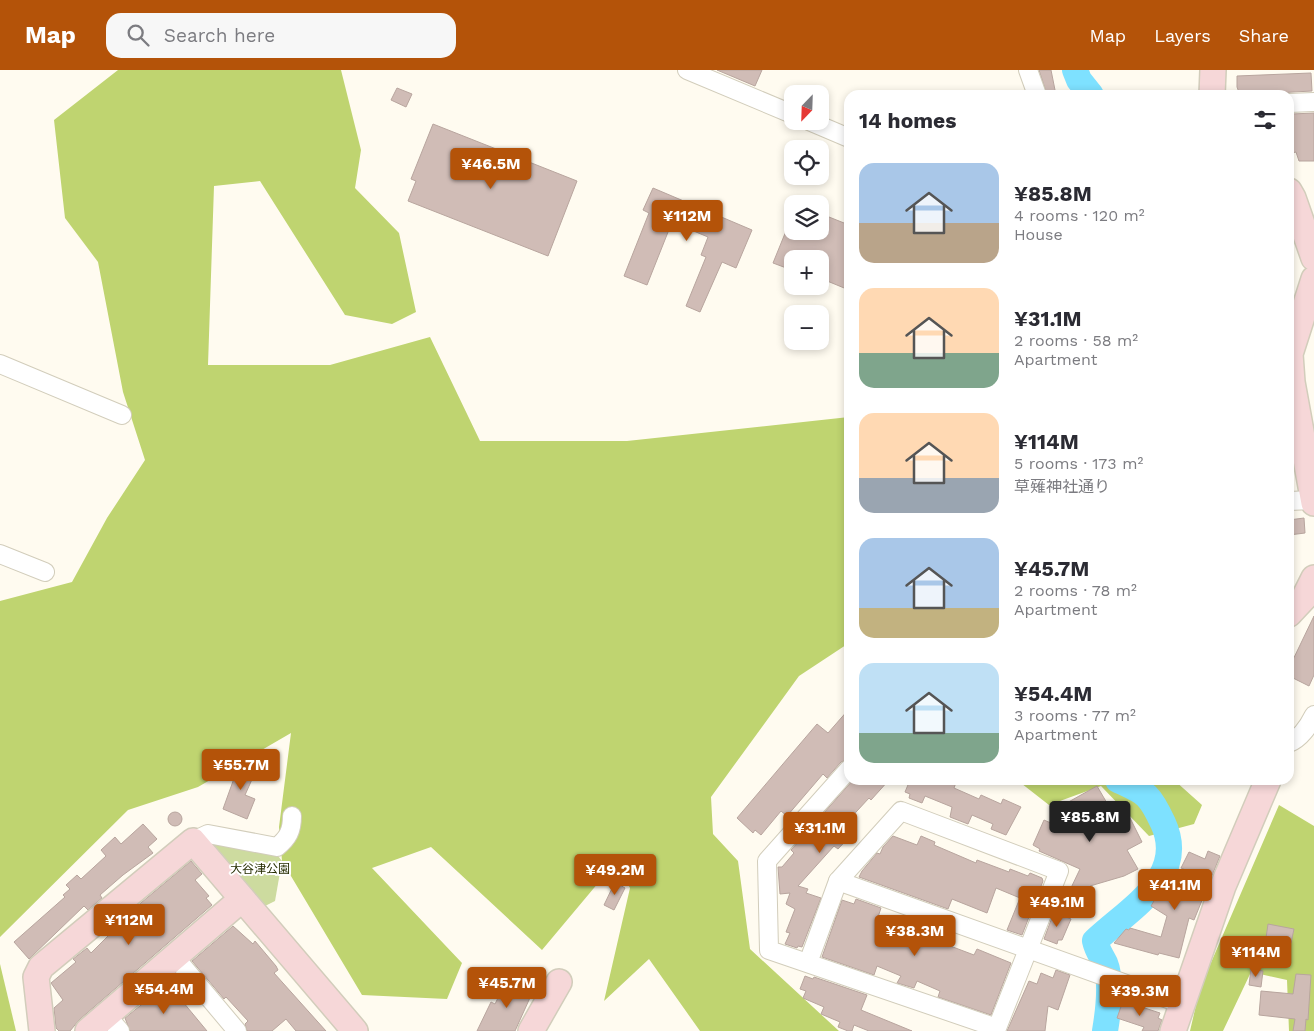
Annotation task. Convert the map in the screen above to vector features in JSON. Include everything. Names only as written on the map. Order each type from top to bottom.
[{"type":"street","points":[[687,70],[784,111]]},
{"type":"street","points":[[1028,70],[1035,90]]},
{"type":"street","points":[[1212,90],[1213,70]]},
{"type":"street","points":[[1294,103],[1314,102]]},
{"type":"street","points":[[829,130],[844,136]]},
{"type":"street","points":[[1294,198],[1314,258]]},
{"type":"street","points":[[1294,342],[1314,279]]},
{"type":"street","points":[[0,364],[122,415]]},
{"type":"street","points":[[1294,393],[1314,501],[1294,501]]},
{"type":"street","points":[[0,554],[45,572]]},
{"type":"street","points":[[1294,609],[1304,598],[1314,578]]},
{"type":"street","points":[[1294,741],[1308,726],[1314,715]]},
{"type":"street","points":[[808,963],[838,881],[901,811],[1059,870],[1030,950],[997,1028],[769,950],[767,861],[844,775]]},
{"type":"street","points":[[1173,1031],[1223,886],[1266,785]]},
{"type":"street","points":[[42,1031],[36,977],[41,967],[192,841],[208,834],[277,847],[286,840],[292,828],[292,816]]},
{"type":"street","points":[[192,841],[355,1031]]},
{"type":"street","points":[[838,881],[1182,1004]]},
{"type":"street","points":[[105,1026],[174,956],[242,899]]},
{"type":"street","points":[[174,956],[237,1031]]},
{"type":"street","points":[[531,1031],[559,982]]},
{"type":"green space","points":[[118,70],[341,70],[361,150],[355,188],[399,233],[416,312],[392,324],[345,315],[260,181],[214,186],[208,365],[330,365],[430,337],[480,441],[627,441],[844,418],[844,646],[799,676],[711,797],[713,834],[738,861],[750,949],[839,1031],[700,1031],[649,959],[604,1001],[630,888],[623,875],[604,876],[542,950],[431,847],[372,868],[462,963],[447,999],[362,995],[282,861],[279,827],[291,733],[198,787],[128,810],[0,937],[0,601],[72,582],[107,518],[145,460],[123,392],[98,262],[65,218],[54,120]]},
{"type":"green space","points":[[1023,785],[1180,785],[1202,805],[1194,824],[1149,836],[1101,786],[1049,805]]},
{"type":"green space","points":[[1279,805],[1314,826],[1314,1031],[1289,1031],[1287,980],[1251,972],[1223,1031],[1190,1031],[1200,988]]},
{"type":"green space","name":"大谷津公園","points":[[210,842],[274,851],[282,861],[275,901],[265,906]]},
{"type":"green space","points":[[0,964],[16,1031],[0,1031]]},
{"type":"building","points":[[717,70],[762,70],[755,86]]},
{"type":"building","points":[[1039,70],[1051,70],[1055,90],[1045,90]]},
{"type":"building","points":[[1311,73],[1312,91],[1238,90],[1237,76]]},
{"type":"building","points":[[397,88],[412,94],[406,107],[391,100]]},
{"type":"building","points":[[1314,113],[1314,161],[1299,161],[1296,152],[1294,152],[1294,114]]},
{"type":"building","points":[[433,124],[577,181],[548,256],[408,201],[416,181],[411,179]]},
{"type":"building","points":[[653,188],[752,230],[736,268],[722,262],[700,312],[686,306],[706,257],[701,255],[708,237],[672,222],[647,285],[624,276],[649,213],[643,210]]},
{"type":"building","points":[[829,217],[844,223],[844,288],[829,282],[829,250],[784,250],[784,267],[773,263],[784,236],[784,240],[829,240]]},
{"type":"building","points":[[1304,518],[1305,533],[1294,534],[1294,519]]},
{"type":"building","points":[[1314,616],[1314,675],[1309,686],[1294,678],[1294,658]]},
{"type":"building","points":[[844,715],[844,761],[827,778],[823,774],[787,816],[781,811],[761,835],[755,830],[753,833],[737,818],[817,724],[828,733]]},
{"type":"building","points":[[241,759],[258,766],[245,795],[255,799],[247,819],[223,809]]},
{"type":"building","points":[[849,785],[884,785],[871,800],[869,798],[845,824],[854,832],[838,849],[834,846],[798,886],[808,889],[806,893],[821,898],[802,947],[798,946],[797,948],[785,944],[790,933],[786,932],[795,909],[786,904],[790,893],[780,894],[778,867],[782,867],[794,853],[791,850]]},
{"type":"building","points":[[908,785],[955,785],[954,788],[979,799],[981,795],[1001,804],[1003,799],[1021,807],[1006,835],[991,829],[993,824],[972,815],[968,824],[950,817],[952,807],[925,796],[922,803],[909,798],[910,794],[905,792]]},
{"type":"building","points":[[1097,786],[1111,810],[1123,804],[1142,842],[1127,850],[1138,869],[1124,876],[1090,886],[1086,896],[1089,898],[1056,907],[1063,890],[1070,890],[1080,869],[1039,851],[1040,849],[1033,845],[1044,820],[1069,831],[1056,809]]},
{"type":"building","points":[[172,812],[178,812],[182,819],[178,826],[172,826],[168,822],[168,816]]},
{"type":"building","points":[[143,824],[157,839],[148,847],[153,853],[100,895],[102,898],[88,910],[84,906],[29,959],[14,942],[65,897],[63,895],[70,889],[66,885],[77,875],[81,879],[106,856],[101,850],[115,837],[121,844]]},
{"type":"building","points":[[893,836],[917,845],[921,836],[935,842],[934,845],[976,863],[977,860],[1009,872],[1010,869],[1028,876],[1030,873],[1042,878],[1043,881],[1022,935],[1007,930],[1020,898],[996,888],[987,913],[952,899],[948,909],[859,877],[862,871],[877,853],[880,854],[883,847]]},
{"type":"building","points":[[1208,851],[1220,856],[1194,920],[1189,918],[1179,958],[1159,953],[1158,955],[1114,943],[1126,929],[1129,930],[1130,928],[1161,937],[1167,916],[1151,906],[1158,894],[1162,897],[1164,892],[1178,901],[1193,873],[1181,868],[1189,852],[1205,859]]},
{"type":"building","points":[[191,861],[202,874],[195,880],[209,896],[206,898],[212,905],[79,1020],[70,1031],[59,1031],[56,1028],[54,1008],[63,1000],[51,983],[76,962],[73,959],[87,948],[91,953],[108,936],[105,933]]},
{"type":"building","points":[[615,882],[625,888],[614,910],[604,905]]},
{"type":"building","points":[[856,899],[881,908],[878,917],[912,933],[914,927],[947,939],[945,944],[974,955],[977,949],[1011,963],[991,1015],[938,997],[940,991],[917,981],[914,988],[897,983],[901,976],[877,966],[874,975],[822,957],[842,900],[854,904]]},
{"type":"building","points":[[1054,912],[1071,919],[1062,940],[1058,940],[1057,944],[1044,939]]},
{"type":"building","points":[[1268,924],[1294,929],[1291,943],[1266,938]]},
{"type":"building","points":[[233,926],[253,944],[255,941],[276,966],[278,970],[274,973],[326,1031],[296,1031],[286,1019],[272,1031],[247,1031],[245,1024],[248,1021],[226,997],[224,999],[192,961]]},
{"type":"building","points":[[1251,969],[1263,971],[1261,987],[1249,985]]},
{"type":"building","points":[[1056,970],[1070,975],[1058,1010],[1048,1006],[1045,1031],[1007,1031],[1029,981],[1037,984],[1041,973],[1053,978]]},
{"type":"building","points":[[1296,974],[1311,975],[1308,1020],[1306,1019],[1305,1031],[1293,1031],[1295,1019],[1259,1015],[1261,991],[1293,994]]},
{"type":"building","points":[[805,976],[813,979],[814,977],[867,995],[861,1010],[912,1031],[869,1031],[854,1025],[852,1031],[848,1031],[838,1027],[840,1022],[821,1014],[824,1007],[803,998],[806,991],[800,989]]},
{"type":"building","points":[[508,978],[533,991],[515,1031],[477,1031],[491,1002],[495,1004]]},
{"type":"building","points":[[167,984],[207,1031],[130,1031],[125,1018]]},
{"type":"building","points":[[1123,1001],[1160,1013],[1158,1018],[1162,1020],[1158,1031],[1142,1031],[1144,1027],[1117,1018]]},
{"type":"waterway","points":[[1075,70],[1079,80],[1087,90]]},
{"type":"waterway","points":[[1105,1031],[1109,987],[1105,963],[1095,941],[1152,890],[1162,875],[1168,860],[1169,842],[1163,823],[1154,805],[1141,791],[1129,785]]}]
